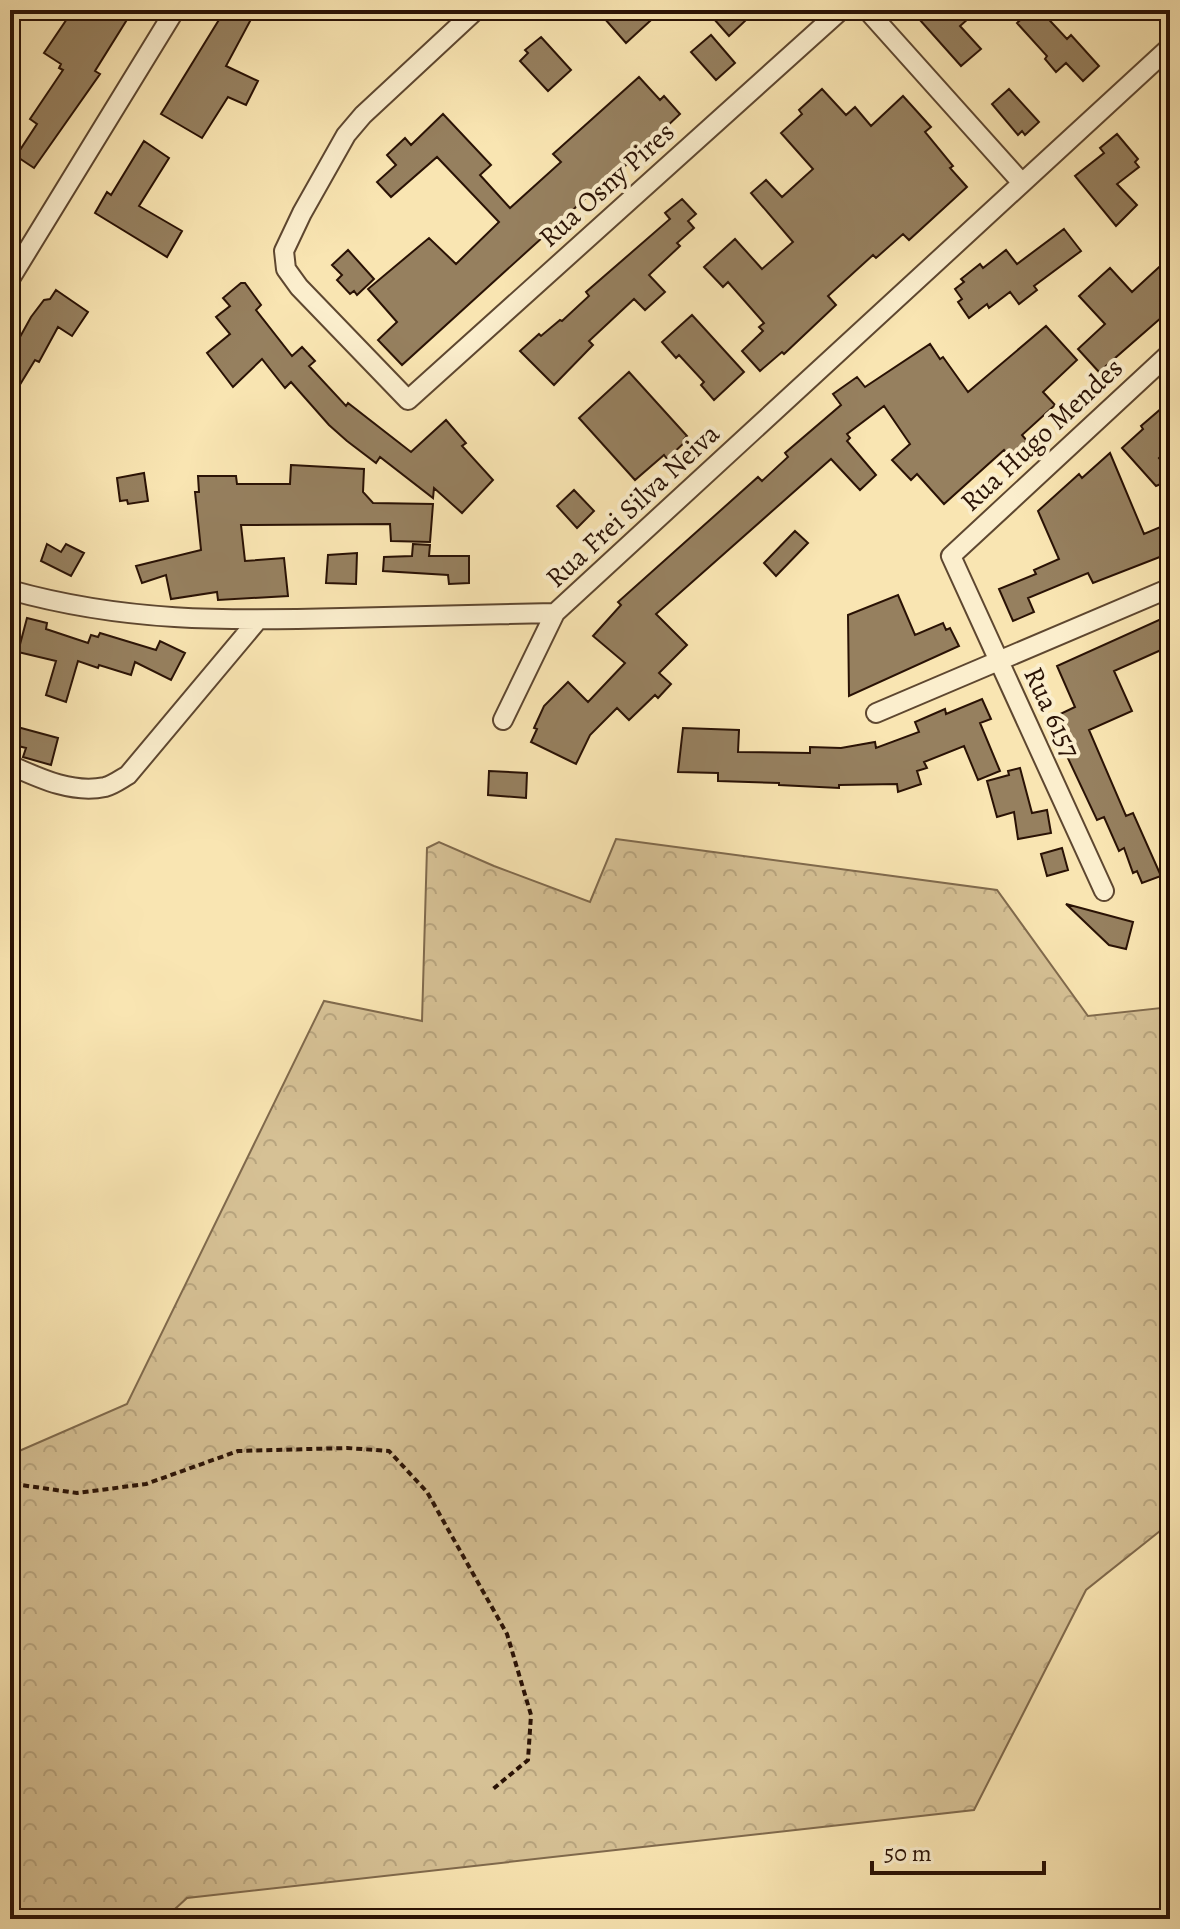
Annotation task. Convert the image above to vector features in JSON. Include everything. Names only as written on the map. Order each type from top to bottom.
[{"type":"street","points":[[10,279],[175,10]]},
{"type":"street","name":"Rua Osny Pires","points":[[476,10],[363,115],[346,135],[284,251],[286,269],[299,287],[408,400],[841,10]]},
{"type":"street","points":[[867,10],[1022,183]]},
{"type":"street","name":"Rua Frei Silva Neiva","points":[[10,590],[102,612],[145,617],[257,621],[555,613],[1170,47]]},
{"type":"street","name":"Rua Hugo Mendes","points":[[951,556],[1170,353]]},
{"type":"street","name":"Rua 6157","points":[[951,556],[1104,891]]},
{"type":"street","points":[[876,713],[1170,588]]},
{"type":"street","points":[[503,720],[555,613]]},
{"type":"street","points":[[10,765],[49,782],[77,788],[106,787],[128,775],[257,621]]},
{"type":"path","points":[[10,1471],[21,1485],[77,1493],[146,1484],[238,1451],[347,1448],[389,1451],[427,1492],[507,1634],[531,1715],[528,1760],[493,1789]]},
{"type":"green space","points":[[616,839],[997,890],[1088,1016],[1170,1007],[1170,1523],[1086,1590],[974,1810],[187,1898],[164,1919],[10,1919],[10,1455],[127,1404],[324,1001],[422,1021],[427,848],[439,842],[590,902]]},
{"type":"building","points":[[73,10],[116,10],[128,18],[95,71],[100,74],[34,168],[16,156],[37,124],[30,119],[63,70],[59,68],[61,64],[44,53]]},
{"type":"building","points":[[225,10],[256,10],[226,66],[258,81],[246,105],[228,97],[202,138],[161,114]]},
{"type":"building","points":[[597,10],[662,10],[626,43]]},
{"type":"building","points":[[706,10],[736,10],[745,21],[729,36]]},
{"type":"building","points":[[911,10],[978,10],[960,26],[981,49],[961,66]]},
{"type":"building","points":[[1031,10],[1040,10],[1067,39],[1071,35],[1099,66],[1083,81],[1066,63],[1056,72],[1045,59],[1047,56],[1017,23]]},
{"type":"building","points":[[711,35],[735,63],[716,80],[691,52]]},
{"type":"building","points":[[541,37],[571,70],[548,91],[520,61],[528,53],[525,50]]},
{"type":"building","points":[[639,77],[660,100],[664,96],[680,114],[402,365],[378,340],[397,322],[368,289],[429,238],[456,264],[499,222],[437,157],[391,197],[377,182],[396,165],[387,155],[405,138],[411,145],[443,114],[491,165],[480,175],[510,208],[561,162],[553,154]]},
{"type":"building","points":[[822,89],[846,115],[855,107],[871,126],[903,96],[931,127],[925,132],[967,187],[909,240],[903,234],[876,258],[873,255],[828,296],[836,305],[784,354],[782,352],[760,371],[742,351],[763,331],[759,327],[764,323],[728,282],[723,287],[704,267],[735,239],[762,269],[793,242],[751,193],[766,180],[782,197],[813,169],[781,133],[802,114],[799,110]]},
{"type":"building","points":[[1009,89],[1039,122],[1025,135],[1022,131],[1018,135],[992,104]]},
{"type":"building","points":[[1117,134],[1138,159],[1135,162],[1139,167],[1117,184],[1137,205],[1116,226],[1075,176],[1104,153],[1100,148]]},
{"type":"building","points":[[144,141],[169,158],[139,206],[182,231],[167,257],[95,213],[107,192],[111,195]]},
{"type":"building","points":[[682,199],[696,214],[688,221],[694,228],[649,275],[665,292],[645,310],[634,299],[589,341],[593,345],[554,385],[520,351],[539,334],[541,336],[562,321],[589,296],[586,292],[670,219],[665,213]]},
{"type":"building","points":[[1064,229],[1081,251],[1034,286],[1037,290],[1019,304],[1010,292],[969,318],[958,302],[962,299],[955,289],[964,282],[961,279],[980,264],[983,268],[1006,250],[1017,264]]},
{"type":"building","points":[[348,250],[374,279],[357,295],[354,291],[350,294],[337,280],[342,275],[332,265]]},
{"type":"building","points":[[1170,257],[1170,310],[1099,372],[1078,349],[1105,324],[1079,296],[1110,268],[1132,292]]},
{"type":"building","points":[[245,283],[261,305],[256,310],[292,356],[302,347],[315,361],[309,366],[346,406],[348,403],[411,452],[446,420],[466,443],[462,446],[493,480],[462,513],[434,488],[433,498],[380,457],[376,463],[347,441],[291,382],[285,388],[262,359],[233,387],[207,353],[230,334],[216,317],[230,306],[223,298]]},
{"type":"building","points":[[56,290],[88,312],[72,336],[58,327],[39,362],[35,360],[10,401],[10,355],[31,317]]},
{"type":"building","points":[[692,315],[744,372],[714,400],[701,385],[704,382],[662,342]]},
{"type":"building","points":[[1046,326],[1077,360],[1043,392],[1055,405],[1022,435],[1027,441],[1010,457],[1004,450],[944,504],[917,474],[911,480],[892,460],[910,444],[884,406],[847,434],[850,438],[847,441],[876,475],[860,490],[831,459],[656,614],[687,645],[659,673],[671,684],[658,698],[655,695],[629,720],[617,708],[590,735],[576,764],[531,742],[544,706],[568,682],[588,702],[625,663],[593,636],[621,605],[618,602],[758,477],[762,481],[788,457],[785,453],[841,405],[833,394],[857,377],[865,387],[930,344],[968,392]]},
{"type":"building","points":[[629,372],[687,436],[686,441],[667,459],[664,455],[635,480],[579,418]]},
{"type":"building","points":[[1170,401],[1170,448],[1159,458],[1170,471],[1170,480],[1156,486],[1122,448],[1143,429],[1141,426]]},
{"type":"building","points":[[1110,453],[1144,534],[1170,523],[1170,553],[1093,583],[1088,573],[1028,598],[1034,612],[1013,621],[999,589],[1036,574],[1034,570],[1059,559],[1038,511],[1079,474],[1082,478]]},
{"type":"building","points":[[291,465],[364,469],[363,492],[373,503],[433,504],[430,542],[391,541],[390,524],[241,525],[245,561],[284,558],[288,596],[218,600],[217,592],[171,599],[166,575],[142,583],[136,566],[201,550],[195,492],[199,492],[198,476],[236,476],[237,484],[290,484]]},
{"type":"building","points":[[144,473],[148,501],[128,504],[127,500],[120,501],[117,478]]},
{"type":"building","points":[[574,490],[594,511],[577,528],[557,506]]},
{"type":"building","points":[[795,531],[808,543],[776,576],[764,563]]},
{"type":"building","points":[[47,544],[61,552],[66,544],[84,553],[71,576],[41,561]]},
{"type":"building","points":[[413,544],[430,545],[429,556],[469,556],[469,583],[449,584],[448,575],[383,571],[384,557],[412,556]]},
{"type":"building","points":[[357,553],[356,584],[326,583],[328,555]]},
{"type":"building","points":[[898,595],[915,635],[943,623],[946,630],[950,628],[959,646],[849,696],[848,615]]},
{"type":"building","points":[[1170,615],[1170,646],[1114,671],[1132,711],[1089,730],[1126,816],[1133,813],[1161,876],[1142,883],[1137,871],[1133,873],[1124,848],[1119,851],[1104,817],[1097,820],[1066,754],[1069,753],[1054,717],[1075,707],[1057,666]]},
{"type":"building","points":[[27,618],[47,623],[46,629],[88,643],[91,635],[98,637],[100,633],[156,650],[160,641],[185,653],[171,680],[135,662],[131,675],[78,661],[66,702],[46,695],[56,661],[18,652]]},
{"type":"building","points":[[982,699],[991,719],[980,723],[1000,771],[978,780],[964,746],[924,762],[927,768],[917,771],[921,784],[898,792],[897,784],[839,785],[839,788],[779,785],[718,781],[718,773],[678,772],[683,728],[739,730],[738,752],[810,753],[810,747],[841,748],[875,742],[876,748],[919,732],[915,722],[945,709],[946,714]]},
{"type":"building","points":[[10,725],[58,738],[51,765],[23,757],[26,748],[10,744]]},
{"type":"building","points":[[1020,768],[1032,813],[1047,810],[1051,833],[1018,839],[1014,812],[997,817],[987,781],[1009,775],[1008,771]]},
{"type":"building","points":[[489,771],[527,773],[526,798],[488,795]]},
{"type":"building","points":[[1062,848],[1068,870],[1047,876],[1041,854]]},
{"type":"building","points":[[1066,904],[1133,922],[1126,949],[1109,945]]}]
